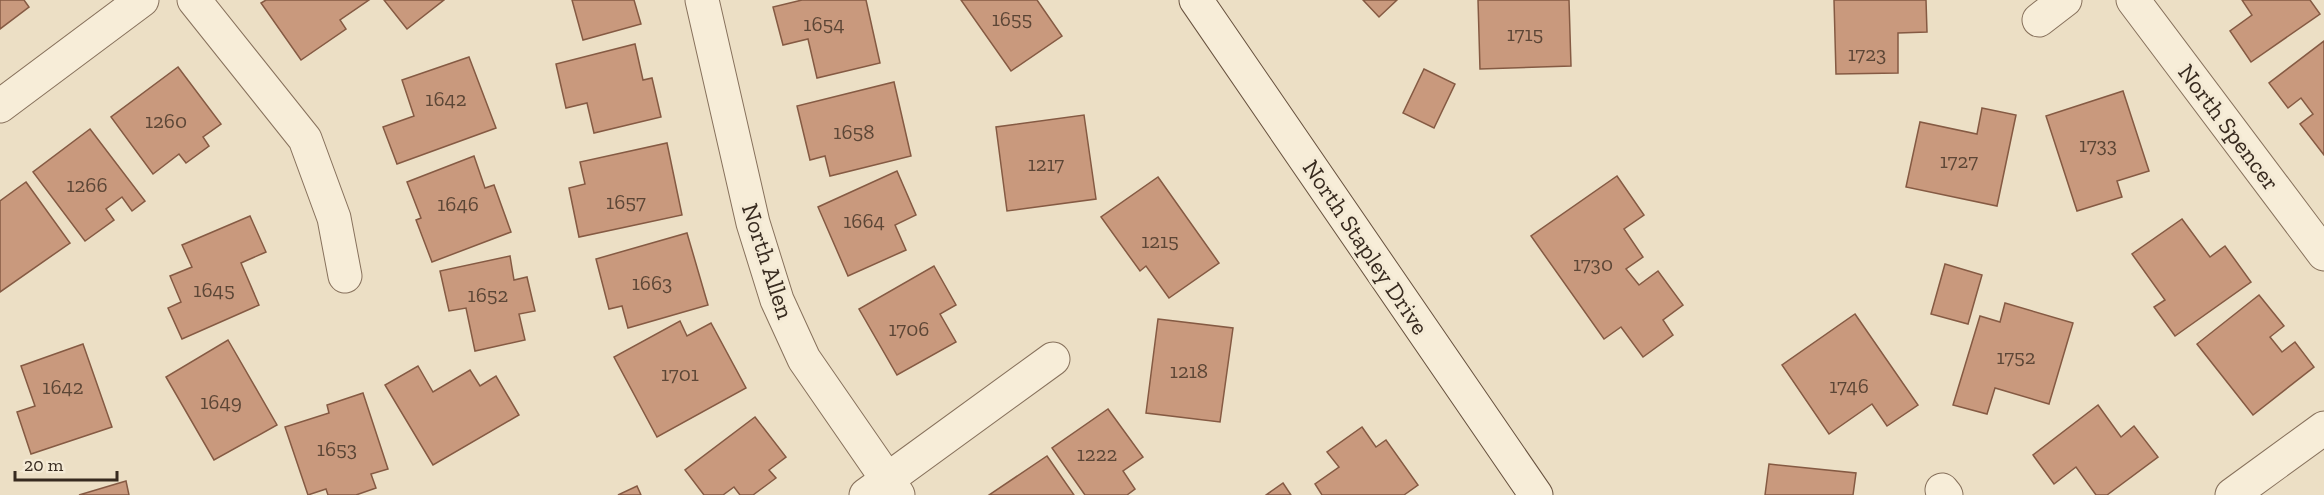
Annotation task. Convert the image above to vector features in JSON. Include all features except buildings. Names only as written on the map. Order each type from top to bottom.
[{"type":"street","points":[[0,106],[142,0]]},
{"type":"street","points":[[194,0],[304,139],[334,218],[345,276]]},
{"type":"street","name":"North Allen","points":[[702,0],[753,224],[777,300],[804,359],[884,490]]},
{"type":"street","name":"North Stapley Drive","points":[[1196,0],[1536,495]]},
{"type":"street","points":[[2039,20],[2065,0]]},
{"type":"street","name":"North Spencer","points":[[2133,0],[2324,254]]},
{"type":"street","points":[[884,490],[1053,359]]},
{"type":"street","points":[[2232,495],[2324,428]]}]
